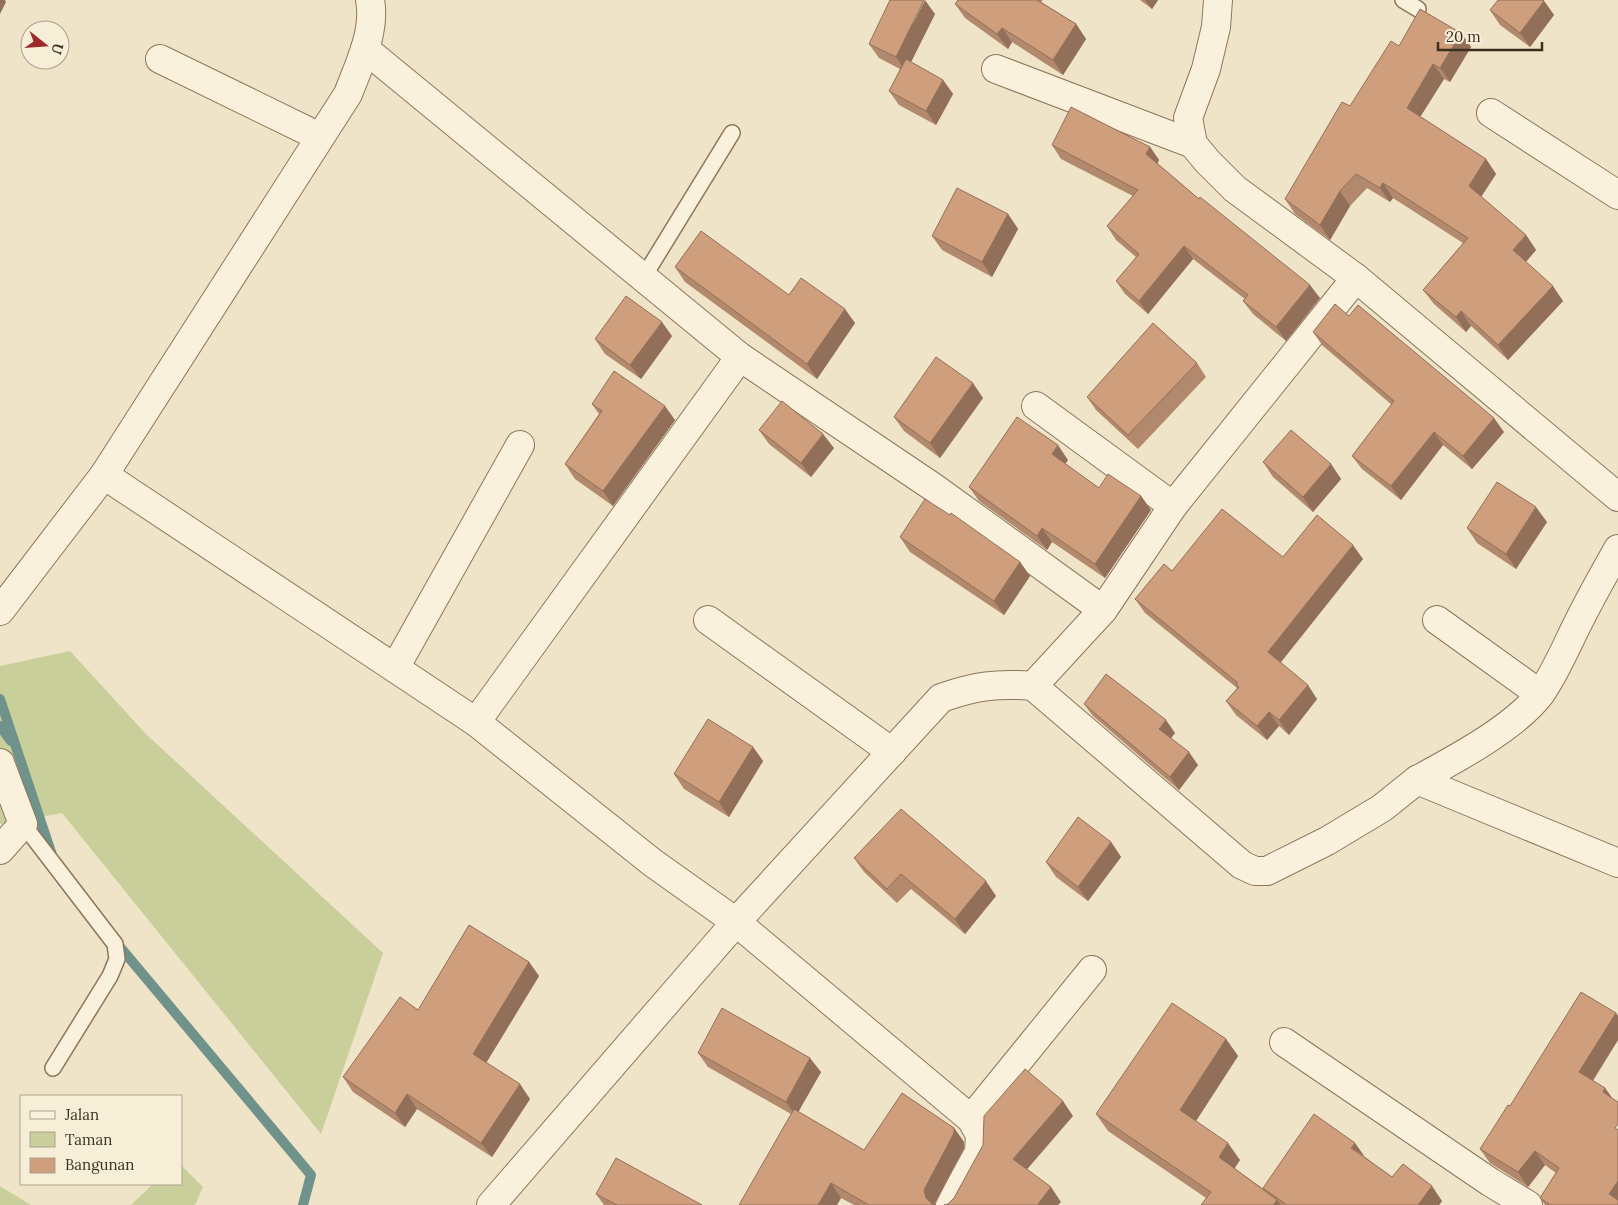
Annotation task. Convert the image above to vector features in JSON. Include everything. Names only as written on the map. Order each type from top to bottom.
[{"type":"street","points":[[0,611],[104,475],[348,94],[365,49],[372,13],[370,0]]},
{"type":"street","points":[[1218,0],[1216,27],[1208,60],[1188,118],[1193,144],[1206,161],[1235,189],[1356,278],[1618,497]]},
{"type":"street","points":[[365,49],[740,357],[933,487],[1102,610]]},
{"type":"street","points":[[160,59],[320,137]]},
{"type":"street","points":[[996,69],[1193,144]]},
{"type":"street","points":[[1491,114],[1618,196]]},
{"type":"street","points":[[1033,686],[1102,610],[1173,506],[1356,278]]},
{"type":"street","points":[[476,722],[740,357]]},
{"type":"street","points":[[1036,406],[1173,506]]},
{"type":"street","points":[[395,668],[520,446]]},
{"type":"street","points":[[104,475],[476,722],[653,863],[736,922],[971,1120],[980,1135],[979,1152],[950,1205]]},
{"type":"street","points":[[491,1205],[736,922],[941,698],[970,688],[1004,684],[1033,686],[1242,865],[1255,871],[1267,871],[1327,841],[1382,808],[1417,780],[1470,751],[1510,722],[1540,694],[1564,655],[1579,620],[1618,549]]},
{"type":"street","points":[[708,620],[892,752]]},
{"type":"street","points":[[1437,620],[1540,694]]},
{"type":"street","points":[[0,763],[23,824],[0,850]]},
{"type":"street","points":[[1417,780],[1618,863]]},
{"type":"street","points":[[971,1120],[1092,970]]},
{"type":"street","points":[[1284,1042],[1490,1182],[1528,1205]]},
{"type":"lane","points":[[1403,0],[1418,9]]},
{"type":"lane","points":[[643,278],[732,133]]},
{"type":"lane","points":[[23,824],[115,944],[117,959],[110,976],[53,1068]]},
{"type":"green space","points":[[70,651],[147,735],[383,953],[321,1134],[62,813],[0,824],[0,666]]},
{"type":"green space","points":[[182,1166],[203,1187],[195,1205],[131,1205],[152,1185],[182,1185]]},
{"type":"green space","points":[[0,1186],[31,1205],[0,1205]]},
{"type":"building","points":[[890,0],[924,0],[896,57],[869,44]]},
{"type":"building","points":[[958,0],[1037,0],[1076,24],[1053,60],[1002,28],[997,34],[955,4]]},
{"type":"building","points":[[1498,0],[1544,1],[1520,33],[1490,10]]},
{"type":"building","points":[[1420,9],[1461,33],[1440,68],[1433,64],[1407,108],[1486,159],[1469,186],[1526,235],[1513,250],[1553,286],[1498,345],[1461,311],[1456,317],[1423,290],[1468,238],[1383,183],[1380,188],[1356,174],[1340,191],[1320,225],[1285,199],[1342,102],[1350,106],[1391,41],[1399,46]]},
{"type":"building","points":[[906,59],[943,80],[926,111],[889,91]]},
{"type":"building","points":[[1071,107],[1150,147],[1146,154],[1199,199],[1200,197],[1310,285],[1276,327],[1243,301],[1248,295],[1184,246],[1139,301],[1116,281],[1139,254],[1107,226],[1138,190],[1052,145]]},
{"type":"building","points":[[957,188],[1008,214],[982,262],[932,236]]},
{"type":"building","points":[[701,231],[789,295],[801,278],[845,309],[807,364],[675,267]]},
{"type":"building","points":[[626,296],[662,322],[630,365],[595,339]]},
{"type":"building","points":[[1335,304],[1349,316],[1358,305],[1494,418],[1463,456],[1434,432],[1391,486],[1352,456],[1394,401],[1313,332]]},
{"type":"building","points":[[1153,323],[1197,363],[1128,435],[1087,397]]},
{"type":"building","points":[[936,357],[973,383],[930,443],[894,417]]},
{"type":"building","points":[[614,371],[665,406],[603,491],[565,464],[602,411],[592,404]]},
{"type":"building","points":[[782,401],[823,434],[801,463],[759,430]]},
{"type":"building","points":[[1017,417],[1058,445],[1052,454],[1099,488],[1108,474],[1141,496],[1095,564],[1042,528],[1037,536],[969,487]]},
{"type":"building","points":[[1291,430],[1331,464],[1303,497],[1263,462]]},
{"type":"building","points":[[1497,482],[1536,507],[1506,554],[1467,528]]},
{"type":"building","points":[[925,499],[950,515],[951,513],[1020,562],[994,601],[900,537]]},
{"type":"building","points":[[1222,509],[1283,557],[1317,515],[1353,545],[1268,652],[1308,685],[1279,720],[1269,712],[1257,726],[1226,701],[1239,687],[1236,685],[1238,683],[1135,599],[1164,564],[1172,571]]},
{"type":"building","points":[[1106,674],[1166,720],[1159,729],[1189,752],[1170,777],[1084,704]]},
{"type":"building","points":[[708,719],[753,747],[719,802],[674,774]]},
{"type":"building","points":[[901,809],[986,881],[955,919],[901,874],[887,889],[854,858]]},
{"type":"building","points":[[1078,817],[1111,842],[1078,887],[1046,862]]},
{"type":"building","points":[[469,925],[529,962],[473,1054],[520,1084],[481,1143],[407,1094],[395,1113],[343,1077],[400,997],[418,1010]]},
{"type":"building","points":[[1581,992],[1616,1013],[1579,1072],[1605,1088],[1603,1092],[1618,1102],[1618,1124],[1615,1128],[1618,1130],[1618,1181],[1609,1194],[1618,1200],[1618,1205],[1548,1205],[1540,1198],[1559,1168],[1535,1151],[1518,1172],[1480,1149],[1508,1105],[1510,1106]]},
{"type":"building","points":[[1172,1003],[1226,1039],[1180,1110],[1228,1143],[1219,1157],[1277,1200],[1273,1205],[1201,1205],[1211,1192],[1096,1114]]},
{"type":"building","points":[[722,1008],[810,1058],[786,1102],[698,1053]]},
{"type":"building","points":[[1025,1069],[1063,1101],[1013,1159],[1051,1187],[1039,1205],[944,1205],[954,1198],[983,1145],[984,1116]]},
{"type":"building","points":[[902,1093],[954,1128],[954,1133],[924,1190],[926,1198],[936,1205],[869,1205],[831,1183],[818,1205],[739,1205],[794,1109],[864,1150]]},
{"type":"building","points":[[1314,1114],[1355,1143],[1351,1148],[1392,1177],[1403,1164],[1432,1186],[1418,1205],[1287,1205],[1263,1188]]},
{"type":"building","points":[[616,1158],[702,1205],[617,1205],[596,1194]]},
{"type":"waterway","points":[[0,699],[53,858]]},
{"type":"waterway","points":[[0,726],[11,741]]},
{"type":"waterway","points":[[115,941],[311,1175],[303,1205]]}]
